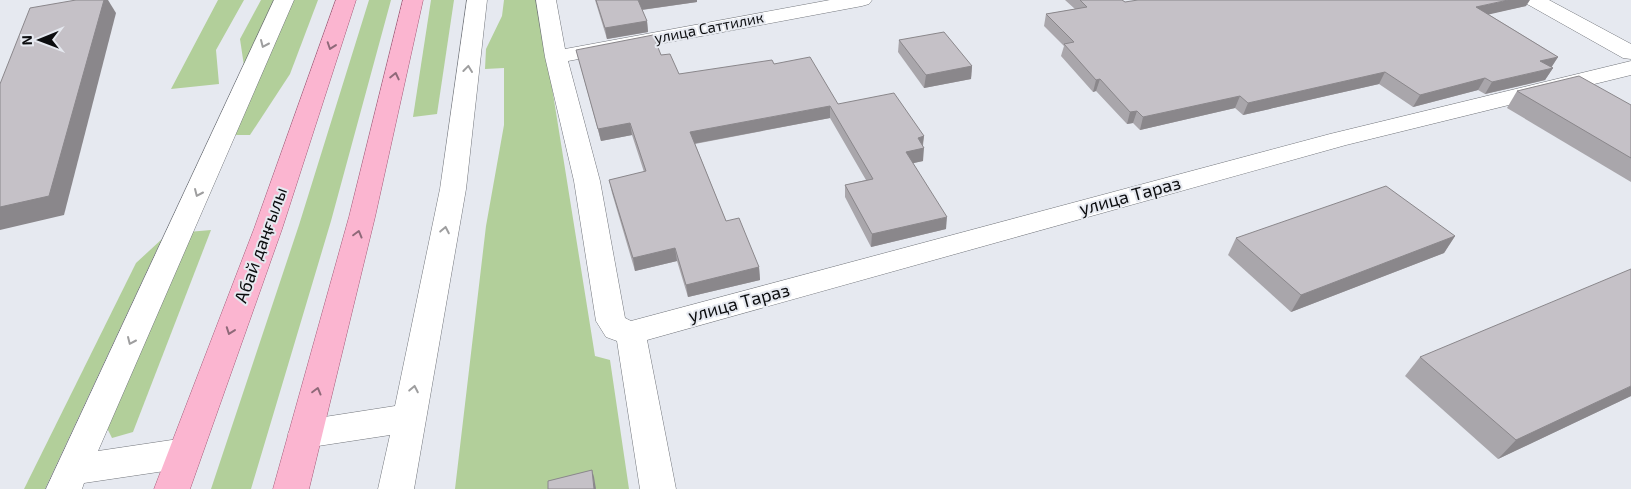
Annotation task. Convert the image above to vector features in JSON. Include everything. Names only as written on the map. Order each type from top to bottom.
[{"type":"main road","name":"Абай даңғылы","points":[[172,489],[268,229],[346,0]]},
{"type":"main road","points":[[291,489],[362,217],[413,0]]},
{"type":"street","points":[[69,480],[284,0]]},
{"type":"street","points":[[396,489],[453,189],[477,0]]},
{"type":"street","points":[[546,0],[556,57],[587,181],[611,321],[617,330],[631,333],[658,489]]},
{"type":"street","name":"улица Саттилик","points":[[556,57],[862,0]]},
{"type":"street","points":[[1534,0],[1631,53]]},
{"type":"street","name":"улица Тараз","points":[[631,333],[1339,139],[1631,68]]},
{"type":"street","points":[[1604,75],[1631,91]]},
{"type":"street","points":[[305,434],[408,418]]},
{"type":"street","points":[[69,480],[185,453]]},
{"type":"green space","points":[[218,0],[244,0],[216,50],[219,84],[171,89]]},
{"type":"green space","points":[[261,0],[276,0],[244,66],[240,39]]},
{"type":"green space","points":[[292,0],[318,0],[290,74],[250,135],[235,135]]},
{"type":"green space","points":[[369,0],[391,0],[331,221],[251,489],[211,489],[299,225]]},
{"type":"green space","points":[[431,0],[454,0],[437,114],[413,117]]},
{"type":"green space","points":[[504,0],[538,0],[595,356],[610,360],[629,489],[455,489],[486,226],[504,125],[504,68],[485,69],[486,49],[502,16]]},
{"type":"green space","points":[[211,230],[133,432],[112,438],[105,424],[188,232]]},
{"type":"green space","points":[[162,239],[45,489],[24,489],[136,263]]},
{"type":"building","points":[[76,0],[104,0],[49,196],[0,207],[0,84],[30,8]]},
{"type":"building","points":[[596,0],[638,0],[647,21],[605,28]]},
{"type":"building","points":[[1080,0],[1122,0],[1125,2],[1138,0],[1508,0],[1476,7],[1558,57],[1540,61],[1553,68],[1492,82],[1485,78],[1420,95],[1385,72],[1248,103],[1240,96],[1143,117],[1137,111],[1130,112],[1100,79],[1096,80],[1064,44],[1074,42],[1046,14],[1087,7]]},
{"type":"building","points":[[944,32],[972,66],[926,75],[899,40]]},
{"type":"building","points":[[653,35],[661,55],[670,54],[679,74],[772,60],[774,64],[810,57],[838,104],[894,93],[924,136],[918,138],[924,148],[906,152],[947,217],[872,234],[845,185],[873,179],[830,106],[690,132],[726,221],[739,218],[759,267],[686,285],[675,248],[633,258],[609,180],[646,171],[630,123],[598,129],[576,50]]},
{"type":"building","points":[[1579,76],[1631,105],[1631,158],[1517,91]]},
{"type":"building","points":[[1386,186],[1455,236],[1301,295],[1236,238]]},
{"type":"building","points":[[1631,269],[1631,386],[1516,440],[1420,357]]},
{"type":"building","points":[[592,470],[594,489],[548,489],[548,481]]}]
